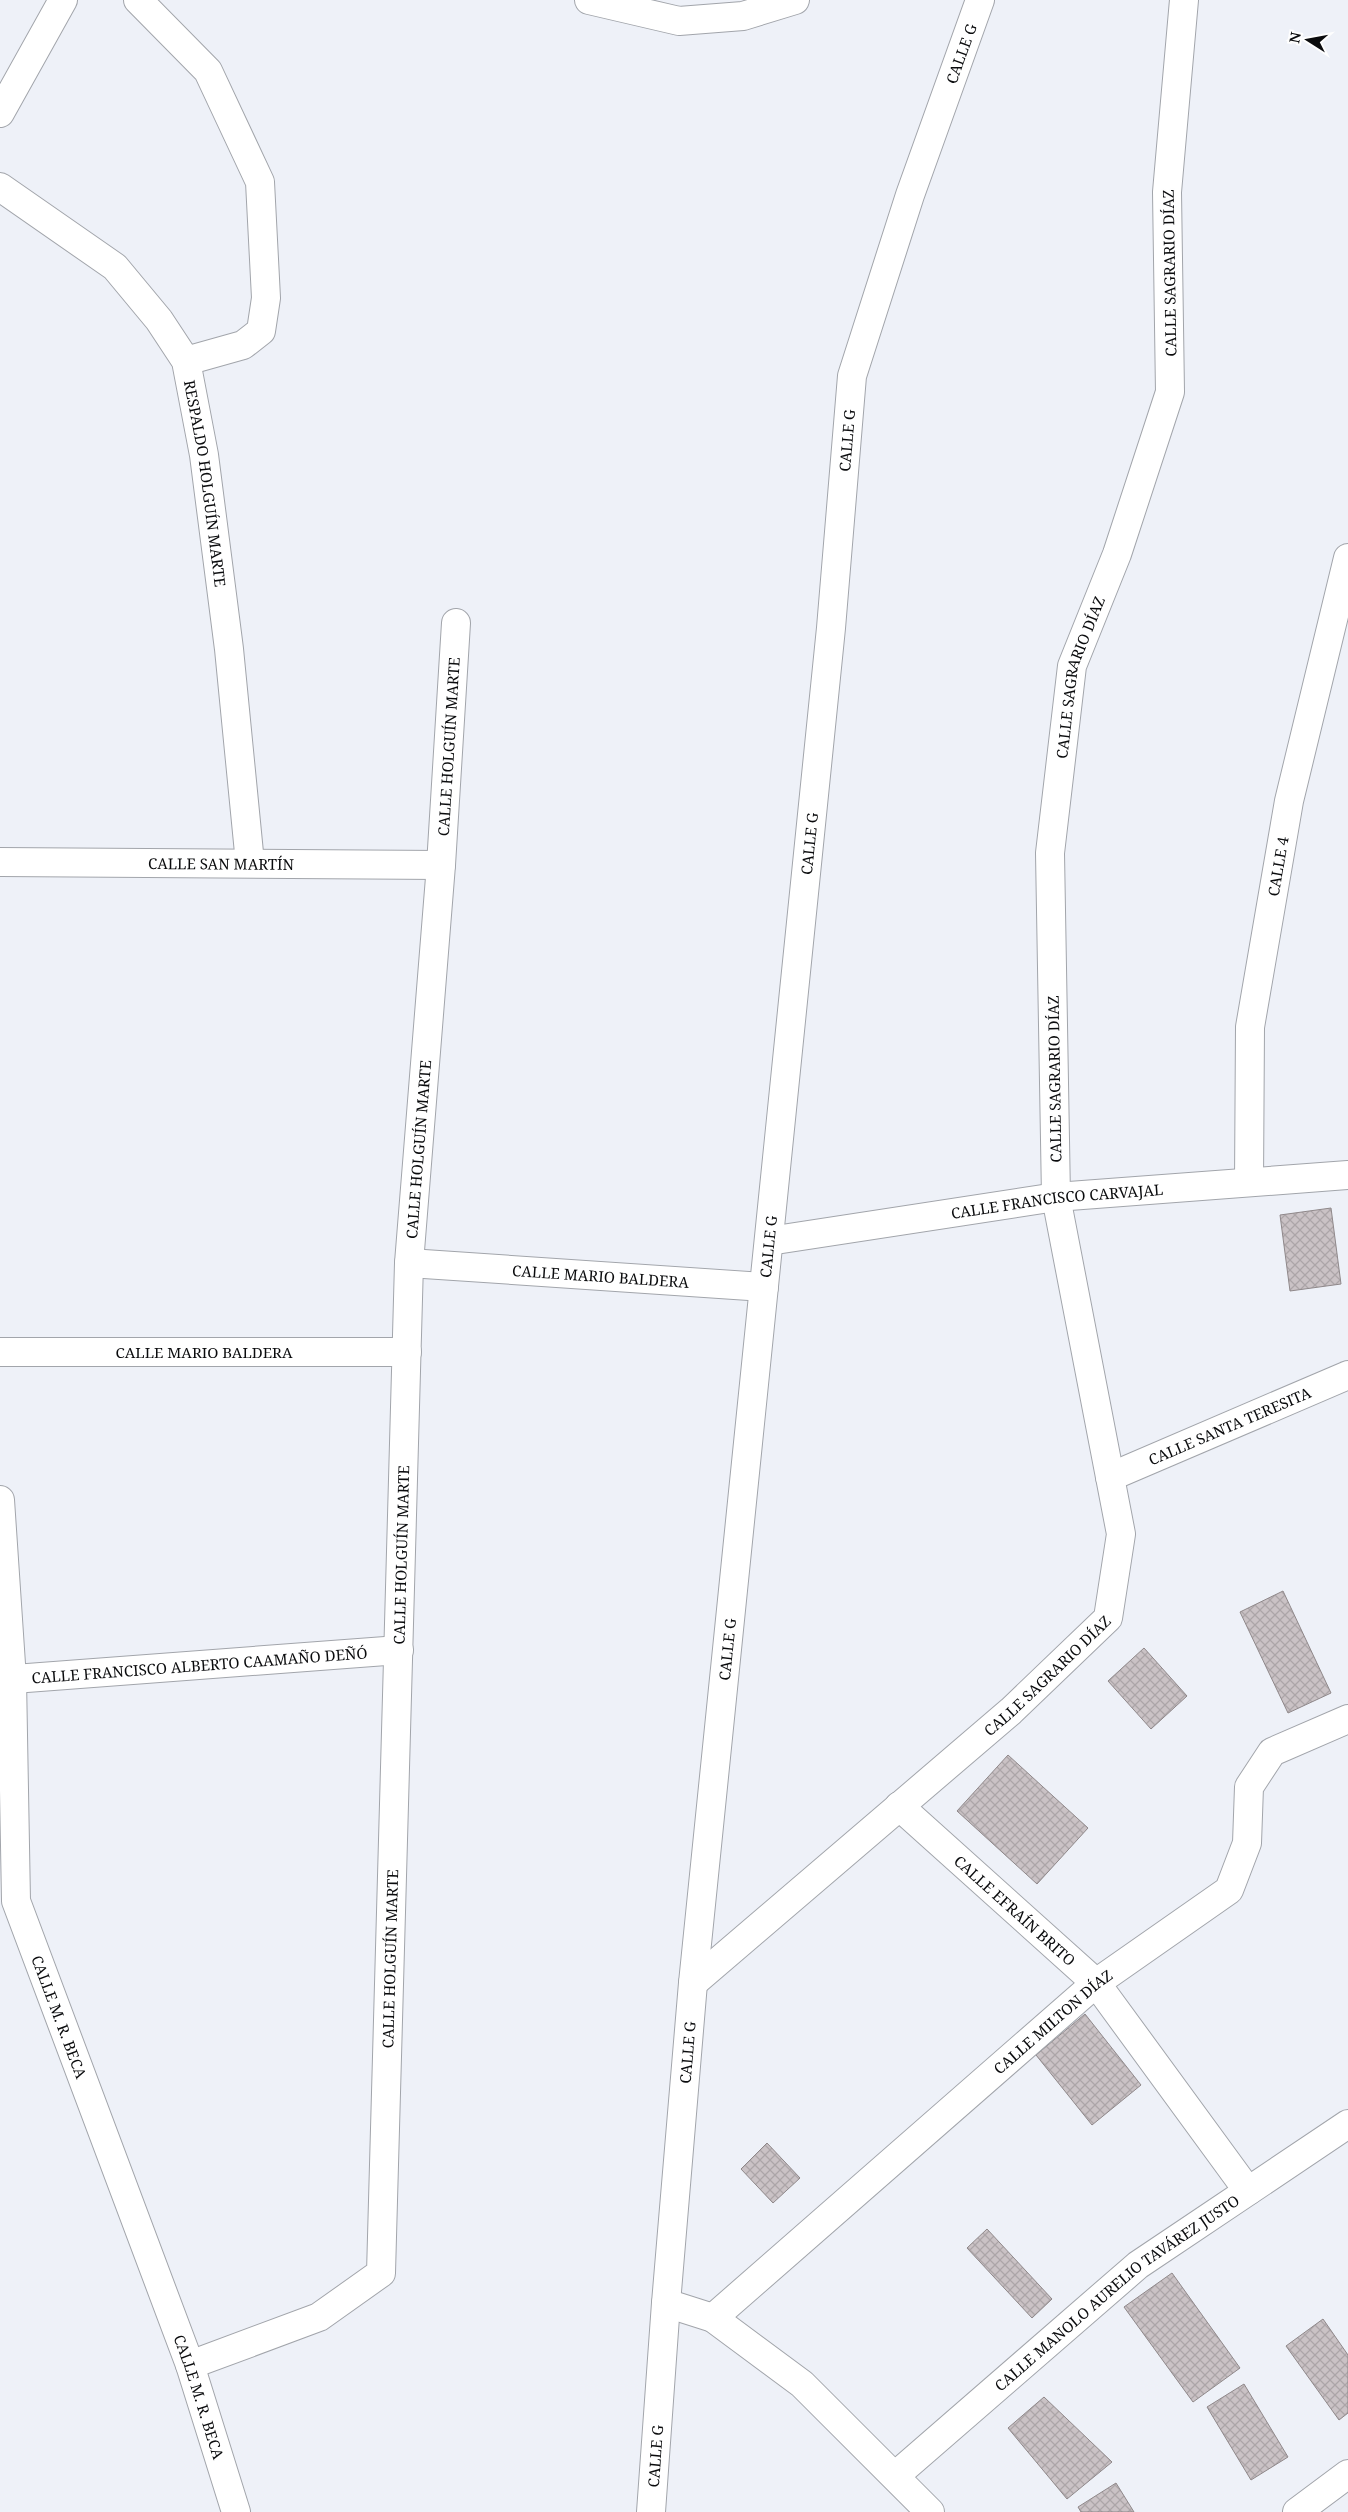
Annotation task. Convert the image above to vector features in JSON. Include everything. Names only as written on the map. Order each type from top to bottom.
[{"type":"street","points":[[0,113],[63,0]]},
{"type":"street","points":[[138,0],[208,70],[260,182],[266,298],[260,331],[244,345],[186,361]]},
{"type":"street","points":[[589,0],[679,21],[743,16],[795,0]]},
{"type":"street","name":"CALLE G","points":[[651,2512],[666,2303],[693,1983],[831,628],[852,376],[910,195],[980,0]]},
{"type":"street","name":"CALLE SAGRARIO DÍAZ","points":[[693,1983],[1011,1711],[1108,1618],[1120,1534],[1056,1197],[1050,853],[1072,666],[1117,554],[1170,392],[1168,192],[1184,0]]},
{"type":"street","name":"RESPALDO HOLGUÍN MARTE","points":[[0,187],[115,267],[159,320],[186,361],[204,455],[229,649],[250,863]]},
{"type":"street","name":"CALLE 4","points":[[1249,1182],[1250,1027],[1288,801],[1348,558]]},
{"type":"street","name":"CALLE HOLGUÍN MARTE","points":[[190,2365],[319,2317],[381,2273],[409,1263],[442,865],[456,623]]},
{"type":"street","name":"CALLE SAN MARTÍN","points":[[0,862],[442,865]]},
{"type":"street","name":"CALLE FRANCISCO CARVAJAL","points":[[769,1241],[1056,1197],[1348,1175]]},
{"type":"street","name":"CALLE MARIO BALDERA","points":[[409,1263],[764,1287]]},
{"type":"street","name":"CALLE MARIO BALDERA","points":[[0,1352],[407,1352]]},
{"type":"street","name":"CALLE SANTA TERESITA","points":[[1110,1477],[1348,1375]]},
{"type":"street","name":"CALLE M. R. BECA","points":[[0,1500],[6,1679],[8,1904],[190,2365],[236,2512]]},
{"type":"street","name":"CALLE FRANCISCO ALBERTO CAAMAÑO DEÑÓ","points":[[6,1679],[399,1650]]},
{"type":"street","name":"CALLE MILTON DÍAZ","points":[[713,2318],[1096,1983],[1229,1890],[1247,1844],[1249,1787],[1272,1752],[1348,1719]]},
{"type":"street","name":"CALLE EFRAÍN BRITO","points":[[899,1806],[1096,1983],[1248,2191]]},
{"type":"street","name":"CALLE MANOLO AURELIO TAVÁREZ JUSTO","points":[[895,2476],[1138,2265],[1348,2124]]},
{"type":"street","points":[[666,2303],[713,2318],[802,2384],[930,2512]]},
{"type":"street","points":[[1297,2512],[1348,2474]]},
{"type":"building","points":[[1331,1208],[1341,1284],[1290,1291],[1280,1215]]},
{"type":"building","points":[[1283,1591],[1331,1693],[1288,1713],[1240,1612]]},
{"type":"building","points":[[1144,1648],[1187,1696],[1151,1729],[1108,1681]]},
{"type":"building","points":[[1008,1755],[1088,1828],[1037,1884],[957,1811]]},
{"type":"building","points":[[1085,2014],[1141,2085],[1092,2125],[1036,2055]]},
{"type":"building","points":[[767,2143],[800,2178],[773,2203],[741,2169]]},
{"type":"building","points":[[987,2229],[1052,2299],[1032,2318],[967,2248]]},
{"type":"building","points":[[1172,2273],[1240,2368],[1193,2402],[1124,2307]]},
{"type":"building","points":[[1323,2319],[1348,2355],[1348,2413],[1339,2420],[1286,2346]]},
{"type":"building","points":[[1244,2384],[1288,2457],[1251,2480],[1207,2407]]},
{"type":"building","points":[[1044,2397],[1112,2462],[1067,2499],[1008,2428]]},
{"type":"building","points":[[1116,2483],[1134,2512],[1081,2512],[1078,2507]]}]
